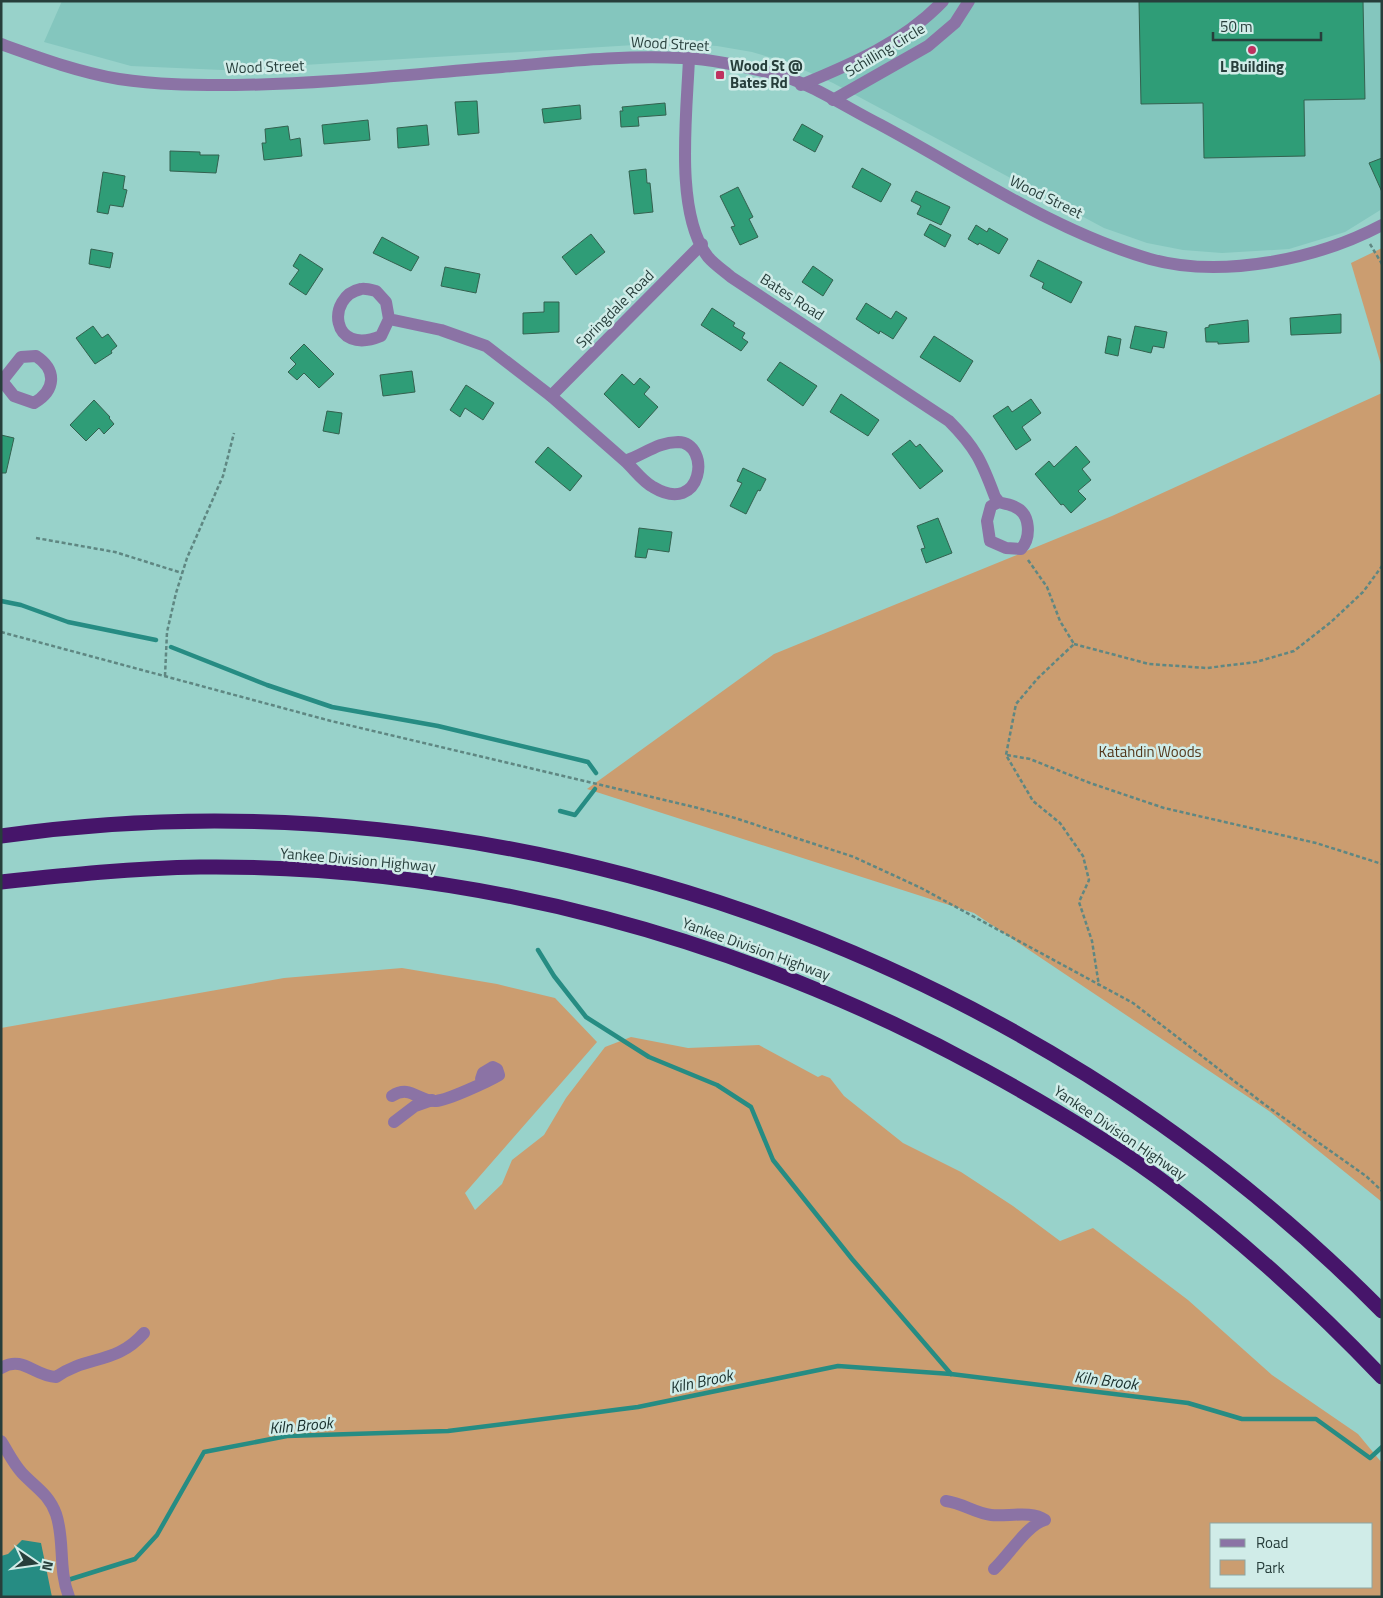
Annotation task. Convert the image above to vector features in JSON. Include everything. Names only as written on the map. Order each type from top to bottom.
[{"type":"highway","name":"Yankee Division Highway","points":[[1,836],[156,820],[332,825],[467,841],[593,866],[694,894],[789,926],[863,956],[934,989],[1006,1026],[1060,1057],[1136,1107],[1232,1176],[1340,1269],[1382,1311]]},
{"type":"highway","name":"Yankee Division Highway","points":[[1,882],[149,868],[203,867],[382,877],[458,888],[626,923],[805,983],[850,1002],[944,1048],[1062,1114],[1116,1149],[1171,1187],[1228,1235],[1340,1333],[1382,1377]]},
{"type":"street","name":"Schilling Circle","points":[[801,85],[853,63],[902,36],[928,17],[943,1]]},
{"type":"street","name":"Schilling Circle","points":[[833,100],[928,46],[955,23],[970,1]]},
{"type":"street","name":"Wood Street","points":[[1,44],[63,66],[120,79],[180,85],[285,84],[599,58],[690,58],[780,75],[833,100],[985,184],[1064,224],[1106,243],[1153,259],[1195,266],[1223,266],[1271,261],[1320,251],[1365,234],[1382,225]]},
{"type":"street","name":"Bates Road","points":[[690,58],[686,165],[688,210],[708,257],[732,277],[949,421],[965,437],[982,461],[995,497],[999,502]]},
{"type":"street","name":"Springdale Road","points":[[551,396],[702,244]]},
{"type":"street","points":[[362,288],[376,291],[386,302],[389,319],[381,336],[368,341],[356,342],[348,338],[339,327],[338,314],[342,302],[351,293],[362,288]]},
{"type":"street","points":[[389,319],[441,330],[486,346],[551,396],[625,461],[648,484],[674,495],[688,491],[696,482],[698,460],[690,446],[681,442],[665,443],[625,461]]},
{"type":"street","points":[[999,502],[1016,507],[1023,513],[1028,529],[1027,542],[1021,548],[1006,548],[990,541],[987,521],[991,506],[999,502]]},
{"type":"street","points":[[394,1122],[415,1106],[432,1100],[446,1098],[491,1080],[499,1075],[497,1069],[487,1070],[481,1079]]},
{"type":"street","points":[[392,1096],[400,1091],[413,1092],[432,1100]]},
{"type":"street","points":[[1,1368],[12,1362],[19,1363],[44,1377],[56,1378],[68,1368],[110,1357],[135,1343],[144,1333]]},
{"type":"street","points":[[1,1441],[10,1458],[24,1475],[46,1495],[56,1512],[62,1580],[69,1597]]},
{"type":"street","points":[[946,1501],[985,1514],[1018,1515],[1045,1520],[1035,1523],[994,1568]]},
{"type":"path","points":[[1365,234],[1382,264]]},
{"type":"path","points":[[165,676],[167,632],[182,573],[203,518],[223,476],[234,433]]},
{"type":"path","points":[[36,538],[115,552],[182,573]]},
{"type":"path","points":[[1021,548],[1047,587],[1060,621],[1074,644],[1148,664],[1207,668],[1256,662],[1294,651],[1331,622],[1363,592],[1382,566]]},
{"type":"path","points":[[1,632],[331,721],[652,796],[735,818],[854,857],[921,888],[1133,1003],[1264,1104],[1366,1176],[1382,1191]]},
{"type":"path","points":[[1074,644],[1038,678],[1016,704],[1006,755],[1033,801],[1060,823],[1083,856],[1089,880],[1079,902],[1092,941],[1099,986]]},
{"type":"path","points":[[1006,755],[1030,759],[1090,783],[1164,808],[1316,843],[1382,864]]},
{"type":"shaded area","points":[[62,1],[1382,1],[1382,209],[1345,232],[1289,249],[1222,253],[1183,250],[1147,243],[1104,228],[833,83],[786,62],[752,52],[717,46],[667,43],[223,70],[131,66],[44,42]]},
{"type":"shaded area","points":[[22,1540],[41,1543],[52,1597],[1,1597],[1,1556],[8,1554]]},
{"type":"green space","points":[[1382,248],[1382,368],[1351,263]]},
{"type":"green space","name":"Katahdin Woods","points":[[1382,393],[1382,1202],[1269,1111],[974,913],[587,789],[774,654],[1112,516]]},
{"type":"green space","points":[[402,968],[497,984],[555,998],[597,1042],[465,1193],[475,1210],[502,1184],[512,1160],[544,1135],[566,1098],[605,1047],[631,1037],[688,1048],[759,1045],[818,1077],[822,1075],[830,1078],[844,1096],[903,1143],[961,1172],[1013,1206],[1060,1241],[1093,1228],[1188,1300],[1272,1375],[1358,1434],[1382,1463],[1382,1597],[1,1597],[1,1028],[284,978]]},
{"type":"building","name":"L Building","points":[[1139,1],[1363,1],[1365,99],[1304,100],[1305,156],[1204,158],[1203,103],[1141,104]]},
{"type":"building","points":[[477,101],[479,133],[458,135],[455,102]]},
{"type":"building","points":[[665,103],[666,115],[638,117],[639,126],[621,127],[620,111],[623,111],[622,107]]},
{"type":"building","points":[[580,105],[581,119],[544,123],[542,109]]},
{"type":"building","points":[[368,120],[370,140],[324,144],[322,125]]},
{"type":"building","points":[[802,124],[823,136],[815,152],[793,140]]},
{"type":"building","points":[[427,125],[429,145],[398,148],[397,128]]},
{"type":"building","points":[[288,126],[290,140],[300,138],[302,156],[264,160],[262,143],[266,143],[265,129]]},
{"type":"building","points":[[170,151],[200,152],[200,155],[219,155],[216,173],[170,171]]},
{"type":"building","points":[[1382,158],[1382,192],[1369,163]]},
{"type":"building","points":[[862,168],[891,184],[881,202],[852,187]]},
{"type":"building","points":[[646,169],[647,183],[650,183],[653,212],[634,214],[629,171]]},
{"type":"building","points":[[103,172],[125,176],[123,189],[127,190],[123,207],[110,205],[108,214],[97,212]]},
{"type":"building","points":[[738,187],[753,217],[749,219],[758,237],[740,245],[731,227],[735,226],[720,196]]},
{"type":"building","points":[[916,191],[950,207],[941,225],[917,214],[921,206],[911,201]]},
{"type":"building","points":[[930,224],[951,235],[945,247],[924,235]]},
{"type":"building","points":[[976,225],[987,232],[989,228],[1008,239],[999,254],[968,239]]},
{"type":"building","points":[[591,234],[605,252],[576,275],[562,257]]},
{"type":"building","points":[[382,237],[419,257],[411,271],[373,253]]},
{"type":"building","points":[[91,249],[113,253],[110,268],[89,264]]},
{"type":"building","points":[[300,254],[323,269],[306,295],[289,284],[299,270],[293,266]]},
{"type":"building","points":[[1038,260],[1082,282],[1071,303],[1042,288],[1044,283],[1030,276]]},
{"type":"building","points":[[813,266],[833,280],[823,296],[802,282]]},
{"type":"building","points":[[445,267],[480,274],[476,293],[441,286]]},
{"type":"building","points":[[544,302],[559,302],[559,332],[523,334],[523,313],[544,312]]},
{"type":"building","points":[[866,303],[891,319],[896,311],[907,318],[893,339],[880,331],[879,334],[856,319]]},
{"type":"building","points":[[712,308],[735,323],[733,326],[745,333],[742,338],[748,342],[741,351],[701,325]]},
{"type":"building","points":[[1341,314],[1341,333],[1291,335],[1290,318]]},
{"type":"building","points":[[1248,320],[1249,342],[1218,344],[1218,342],[1206,342],[1205,328],[1209,327],[1209,325]]},
{"type":"building","points":[[93,326],[102,338],[108,334],[117,346],[111,351],[112,353],[95,364],[76,338]]},
{"type":"building","points":[[1135,326],[1167,332],[1164,348],[1153,346],[1151,353],[1130,348]]},
{"type":"building","points":[[934,336],[973,361],[960,382],[920,357]]},
{"type":"building","points":[[1108,336],[1121,339],[1118,356],[1105,353]]},
{"type":"building","points":[[304,344],[334,374],[319,388],[304,373],[297,380],[288,372],[296,364],[290,358]]},
{"type":"building","points":[[780,362],[817,386],[803,406],[767,380]]},
{"type":"building","points":[[412,371],[415,392],[383,396],[380,375]]},
{"type":"building","points":[[622,374],[634,385],[640,378],[650,387],[644,394],[658,407],[639,428],[604,394]]},
{"type":"building","points":[[466,385],[494,403],[483,420],[465,408],[460,417],[450,410]]},
{"type":"building","points":[[841,394],[879,420],[868,436],[830,412]]},
{"type":"building","points":[[1031,399],[1041,413],[1022,427],[1031,440],[1016,450],[993,416],[1008,406],[1012,412]]},
{"type":"building","points":[[94,400],[114,424],[104,434],[99,428],[86,441],[70,425]]},
{"type":"building","points":[[327,411],[342,413],[339,434],[323,431]]},
{"type":"building","points":[[1,435],[14,438],[6,473],[1,473]]},
{"type":"building","points":[[910,440],[916,447],[920,444],[943,471],[920,489],[892,454]]},
{"type":"building","points":[[1076,446],[1090,462],[1082,469],[1091,480],[1078,491],[1086,499],[1071,513],[1063,504],[1061,505],[1035,474],[1049,461],[1054,467]]},
{"type":"building","points":[[548,447],[582,476],[570,491],[535,462]]},
{"type":"building","points":[[743,468],[766,479],[746,514],[730,506],[742,483],[737,481]]},
{"type":"building","points":[[938,518],[952,553],[926,563],[921,549],[925,548],[917,526]]},
{"type":"building","points":[[639,528],[672,532],[669,552],[648,549],[646,558],[635,557]]},
{"type":"waterway","points":[[1,601],[21,605],[68,622],[156,640]]},
{"type":"waterway","points":[[171,647],[267,685],[332,707],[438,726],[588,762],[596,773]]},
{"type":"waterway","points":[[560,811],[575,815],[595,789]]},
{"type":"waterway","points":[[538,950],[554,976],[586,1017],[649,1057],[717,1085],[751,1107],[773,1160],[852,1259],[951,1374]]},
{"type":"waterway","name":"Kiln Brook","points":[[68,1580],[135,1559],[157,1535],[204,1452],[287,1436],[448,1431],[638,1407],[838,1366],[951,1374],[1188,1403],[1242,1419],[1316,1419],[1370,1458],[1382,1447]]},
{"type":"place","name":"L Building","points":[[1252,50]]},
{"type":"place","name":"Wood St @ Bates Rd","points":[[720,75]]}]
